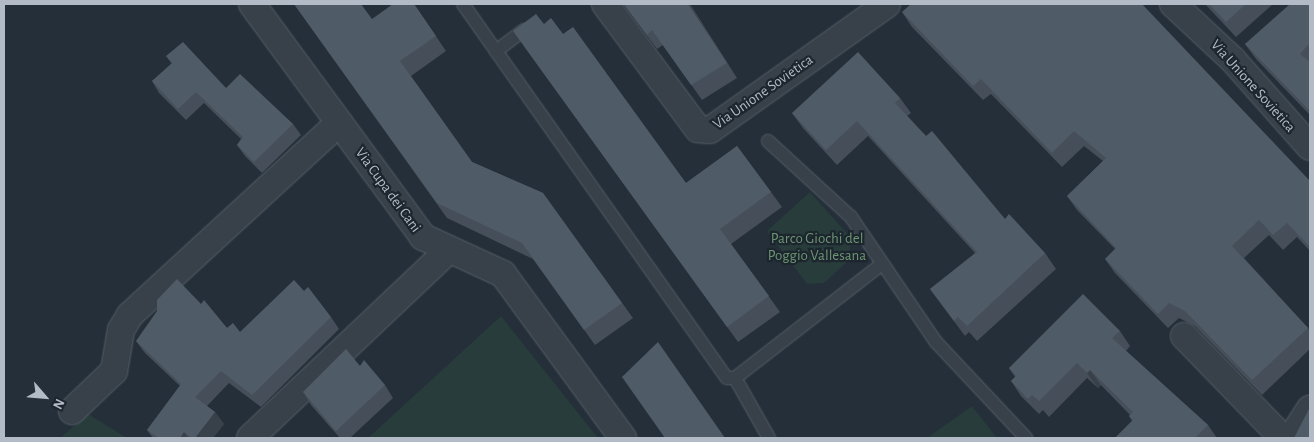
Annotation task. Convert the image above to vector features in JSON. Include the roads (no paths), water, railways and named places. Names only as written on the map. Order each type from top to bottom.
[{"type":"street","name":"Via Cupa dei Cani","points":[[252,4],[423,237],[503,274],[623,438]]},
{"type":"street","name":"Via Unione Sovietica","points":[[611,12],[698,129],[710,130],[887,4]]},
{"type":"street","name":"Via Unione Sovietica","points":[[1173,4],[1233,60],[1310,147]]},
{"type":"street","points":[[1233,60],[1254,41]]},
{"type":"street","points":[[72,411],[114,371],[121,330],[130,315],[339,123]]},
{"type":"street","points":[[250,438],[449,250]]},
{"type":"street","points":[[1184,336],[1283,438]]},
{"type":"street","points":[[1291,438],[1310,409]]},
{"type":"lane","points":[[463,4],[727,378],[735,378],[882,264]]},
{"type":"lane","points":[[496,52],[524,30]]},
{"type":"lane","points":[[768,141],[850,217],[936,342],[1026,438]]},
{"type":"lane","points":[[735,378],[769,438]]},
{"type":"park label","name":"Parco Giochi del Poggio Vallesana","points":[[817,246]]}]
